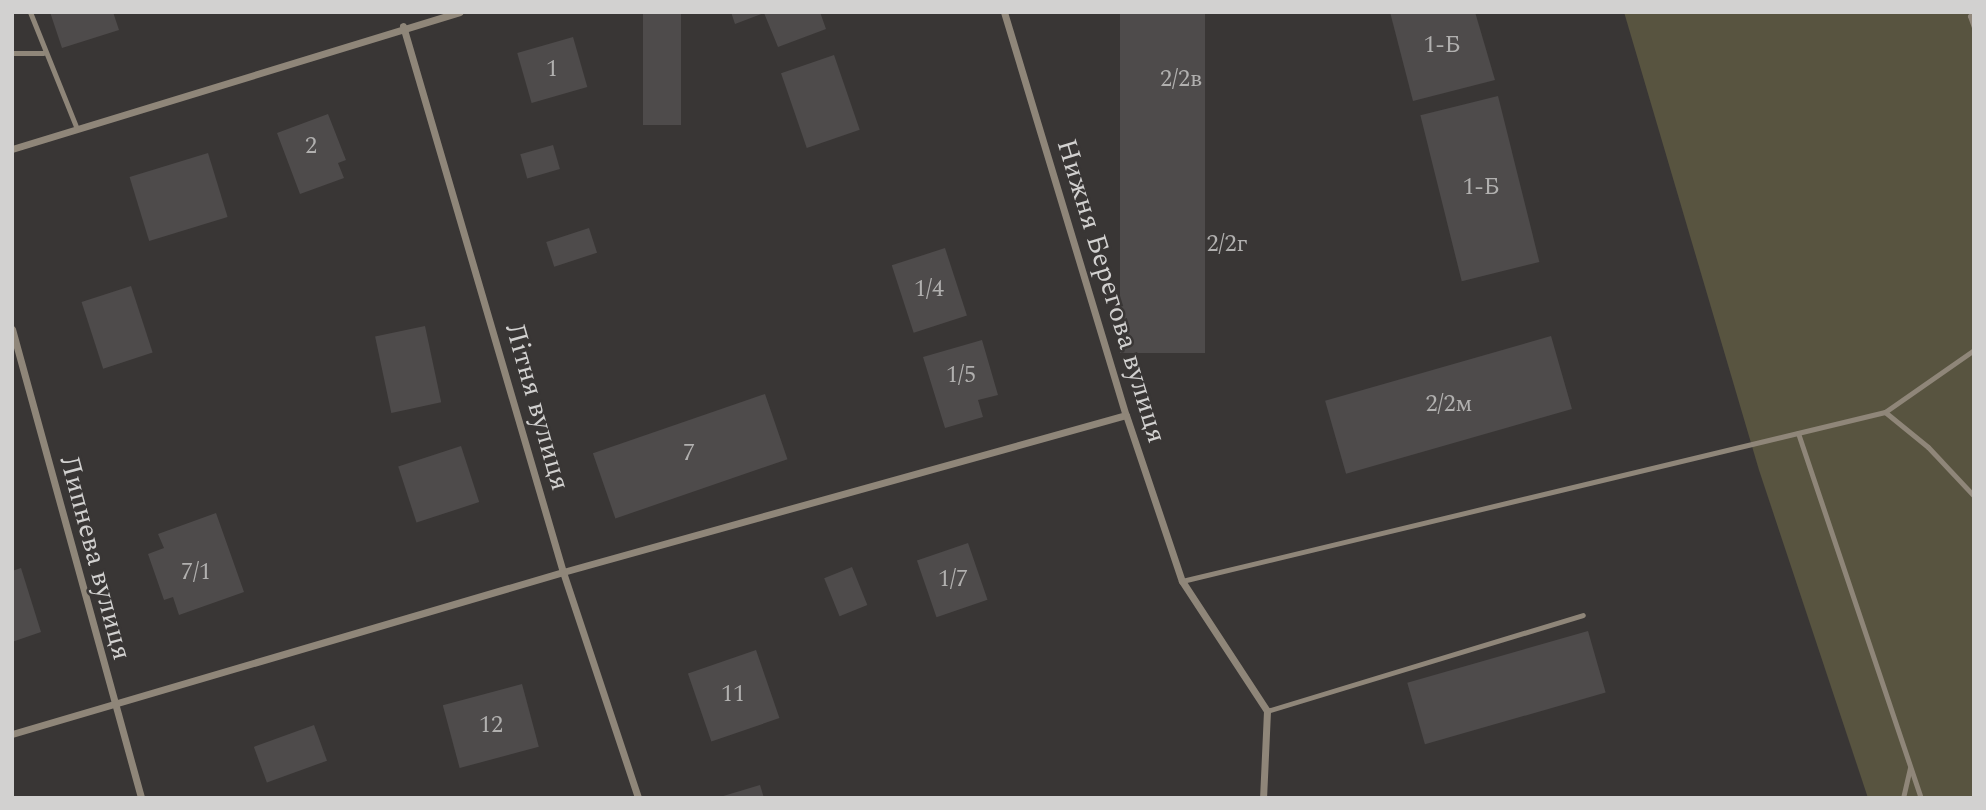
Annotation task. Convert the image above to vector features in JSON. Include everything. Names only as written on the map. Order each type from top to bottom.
[{"type":"street","points":[[13,149],[404,26],[459,12]]},
{"type":"street","name":"Нижня Берегова вулиця","points":[[1004,12],[1126,415],[1182,581],[1267,710]]},
{"type":"street","name":"Літня вулиця","points":[[404,26],[563,572],[638,798]]},
{"type":"street","name":"Липнева вулиця","points":[[12,329],[113,706],[141,798]]},
{"type":"street","points":[[12,734],[563,572],[1126,415]]},
{"type":"street","points":[[1264,798],[1267,710]]},
{"type":"lane","points":[[30,12],[43,53],[77,129]]},
{"type":"lane","points":[[1974,13],[1969,16],[1974,27]]},
{"type":"lane","points":[[12,53],[43,53]]},
{"type":"lane","points":[[1182,581],[1885,412],[1974,349]]},
{"type":"lane","points":[[1885,412],[1928,447],[1974,495]]},
{"type":"lane","points":[[1798,433],[1921,798]]},
{"type":"lane","points":[[1267,710],[1583,615]]},
{"type":"lane","points":[[1903,798],[1910,765]]},
{"type":"shaded area","points":[[1624,12],[1974,12],[1974,798],[1868,798],[1759,470]]},
{"type":"building","points":[[50,12],[113,12],[119,30],[62,48]]},
{"type":"building","points":[[643,12],[681,12],[681,125],[643,125]]},
{"type":"building","points":[[731,12],[820,12],[826,29],[778,47],[764,13],[735,24]]},
{"type":"building","points":[[1120,12],[1205,12],[1205,353],[1120,353]]},
{"type":"building","points":[[1390,12],[1475,12],[1495,80],[1413,101]]},
{"type":"building","points":[[573,37],[587,87],[532,103],[517,53]]},
{"type":"building","points":[[834,55],[860,130],[807,148],[781,73]]},
{"type":"building","points":[[1498,96],[1539,262],[1462,281],[1420,115]]},
{"type":"building","points":[[328,114],[346,160],[338,163],[344,178],[300,194],[277,133]]},
{"type":"building","points":[[553,145],[560,169],[527,178],[520,154]]},
{"type":"building","points":[[208,153],[228,217],[149,241],[130,177]]},
{"type":"building","points":[[589,228],[597,253],[554,267],[546,242]]},
{"type":"building","points":[[945,248],[967,316],[914,333],[892,265]]},
{"type":"building","points":[[131,286],[153,353],[103,369],[82,302]]},
{"type":"building","points":[[425,326],[441,402],[391,413],[375,337]]},
{"type":"building","points":[[1551,336],[1572,409],[1346,474],[1325,401]]},
{"type":"building","points":[[982,340],[998,395],[978,400],[983,417],[945,428],[923,357]]},
{"type":"building","points":[[765,394],[787,459],[615,518],[593,453]]},
{"type":"building","points":[[461,446],[479,502],[416,523],[398,466]]},
{"type":"building","points":[[216,513],[244,592],[179,615],[173,597],[164,600],[148,554],[164,548],[158,534]]},
{"type":"building","points":[[968,543],[988,600],[936,617],[917,561]]},
{"type":"building","points":[[852,567],[867,605],[840,616],[824,578]]},
{"type":"building","points":[[21,568],[41,632],[12,642],[12,571]]},
{"type":"building","points":[[1588,631],[1606,693],[1425,744],[1407,683]]},
{"type":"building","points":[[756,650],[779,718],[711,742],[688,673]]},
{"type":"building","points":[[522,684],[539,747],[460,768],[443,705]]},
{"type":"building","points":[[314,725],[327,761],[267,783],[254,747]]},
{"type":"building","points":[[760,785],[764,798],[720,797]]}]
